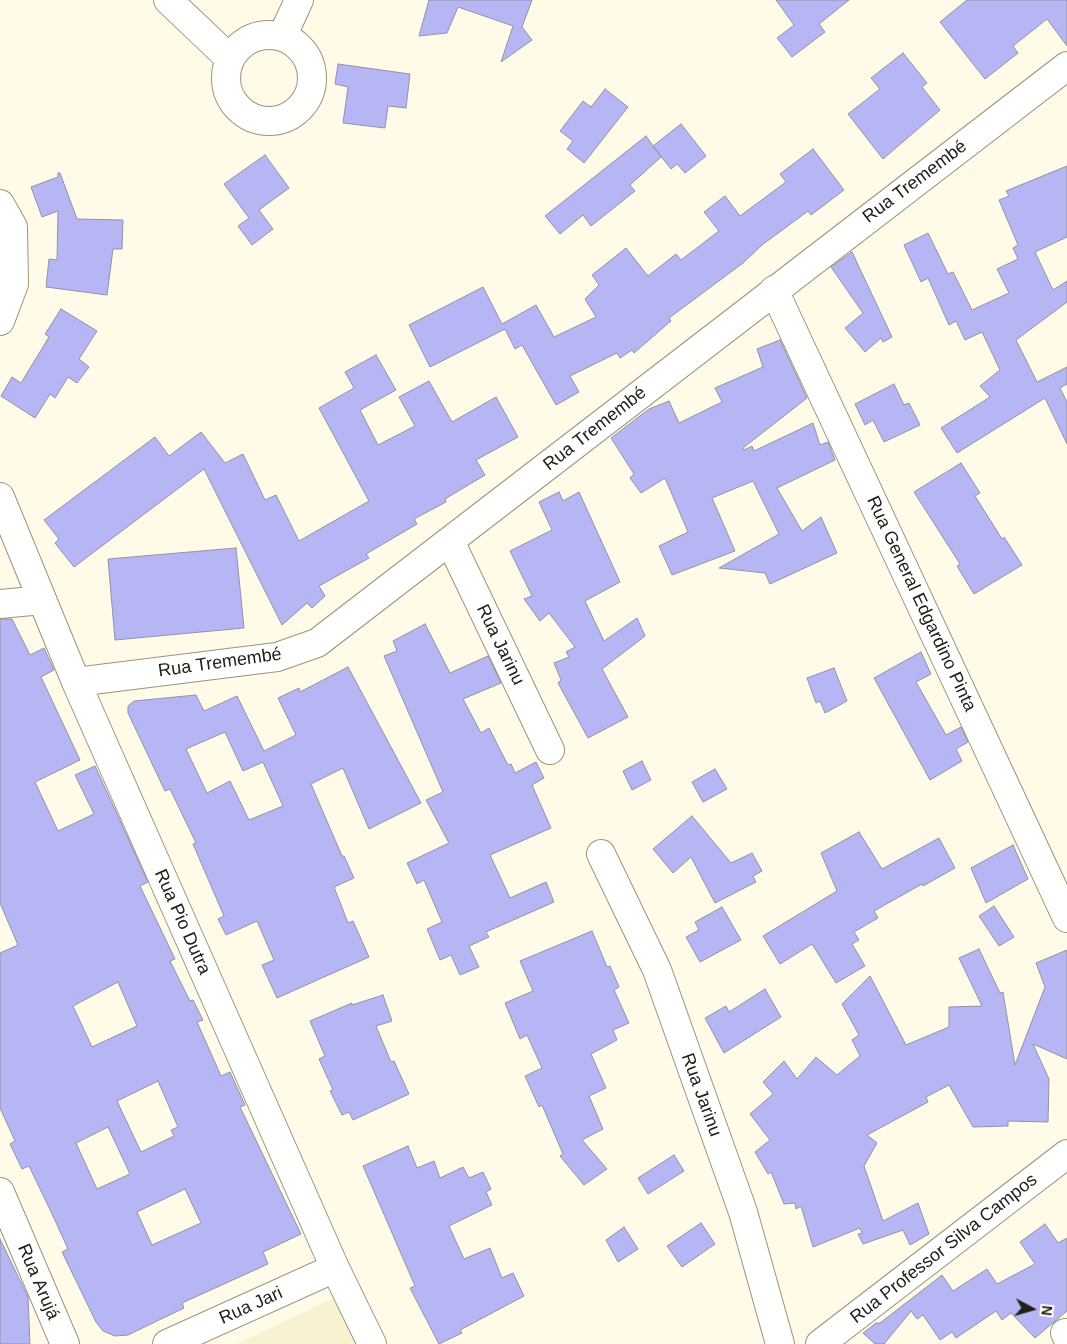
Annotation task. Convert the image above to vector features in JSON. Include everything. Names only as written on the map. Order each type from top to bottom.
[{"type":"street","points":[[168,0],[230,59]]},
{"type":"street","points":[[282,37],[299,0]]},
{"type":"street","points":[[258,36],[282,37],[294,42],[302,50],[312,73],[308,97],[292,115],[281,120],[256,120],[236,106],[229,95],[226,83],[230,59],[237,49],[258,36]]},
{"type":"street","name":"Rua Tremembé","points":[[76,682],[278,658],[317,643],[1067,66]]},
{"type":"street","points":[[0,204],[13,227],[14,284],[0,321]]},
{"type":"street","name":"Rua General Edgardino Pinta","points":[[774,290],[1067,918]]},
{"type":"street","name":"Rua Pio Dutra","points":[[0,497],[76,682],[335,1268],[372,1344]]},
{"type":"street","name":"Rua Jarinu","points":[[450,541],[550,750]]},
{"type":"street","points":[[0,604],[42,600]]},
{"type":"street","name":"Rua Jarinu","points":[[600,854],[657,970],[743,1212],[780,1344]]},
{"type":"street","name":"Rua Professor Silva Campos","points":[[820,1344],[1067,1154]]},
{"type":"street","name":"Rua Arujá","points":[[0,1192],[65,1344]]},
{"type":"street","name":"Rua Jari","points":[[167,1344],[335,1268]]},
{"type":"shaded area","points":[[340,1295],[364,1344],[237,1344]]},
{"type":"building","points":[[429,0],[532,0],[522,27],[532,40],[501,62],[513,26],[458,7],[447,33],[419,36]]},
{"type":"building","points":[[776,0],[849,0],[819,24],[825,32],[792,57],[777,38],[794,25]]},
{"type":"building","points":[[967,0],[1067,0],[1067,46],[1047,19],[1013,46],[1018,53],[985,79],[940,22]]},
{"type":"building","points":[[903,53],[927,83],[922,87],[940,110],[883,159],[848,114],[880,89],[871,78]]},
{"type":"building","points":[[338,64],[410,74],[406,108],[388,106],[385,128],[343,123],[348,87],[335,84]]},
{"type":"building","points":[[605,89],[628,107],[584,163],[567,149],[573,141],[560,131],[583,101],[591,107]]},
{"type":"building","points":[[681,124],[706,156],[685,173],[677,164],[671,169],[653,146]]},
{"type":"building","points":[[646,136],[661,157],[630,185],[635,191],[591,226],[583,215],[560,234],[545,216]]},
{"type":"building","points":[[813,149],[844,190],[811,215],[808,211],[762,245],[743,263],[669,318],[671,321],[634,353],[632,350],[620,358],[617,353],[570,376],[579,392],[556,405],[522,345],[515,349],[505,329],[430,367],[409,325],[483,287],[502,324],[536,305],[554,337],[596,317],[585,299],[599,285],[592,275],[626,248],[648,276],[676,254],[681,260],[719,231],[704,212],[725,196],[740,216],[786,182],[780,174]]},
{"type":"building","points":[[265,155],[289,188],[259,210],[273,229],[252,245],[238,226],[249,218],[224,184]]},
{"type":"building","points":[[1067,166],[1067,237],[1035,252],[1053,290],[1067,281],[1067,302],[1016,340],[1037,382],[1067,367],[1067,384],[1060,388],[1067,402],[1067,444],[1045,398],[957,453],[941,428],[990,397],[980,386],[1000,370],[982,332],[965,340],[956,321],[949,325],[928,278],[921,282],[904,245],[928,233],[948,274],[953,272],[972,310],[1009,293],[997,269],[1018,259],[1013,248],[1018,245],[999,200],[1009,196],[1006,191]]},
{"type":"building","points":[[58,173],[60,173],[77,219],[123,220],[122,249],[113,249],[107,295],[46,287],[49,259],[57,260],[58,211],[42,217],[31,187],[58,177]]},
{"type":"building","points":[[852,252],[892,337],[883,342],[881,338],[865,352],[845,328],[863,313],[831,267]]},
{"type":"building","points":[[61,309],[97,331],[79,359],[89,367],[77,383],[68,377],[55,398],[50,394],[35,418],[1,396],[12,377],[21,383],[49,337],[45,334]]},
{"type":"building","points":[[780,340],[807,398],[743,448],[744,450],[752,446],[754,451],[813,423],[820,445],[828,442],[835,460],[777,488],[802,531],[821,517],[837,553],[770,584],[765,573],[719,568],[779,534],[753,481],[712,498],[735,551],[672,575],[659,546],[688,532],[665,478],[641,493],[630,478],[634,474],[611,438],[649,409],[669,401],[679,423],[722,402],[715,388],[763,367],[757,349]]},
{"type":"building","points":[[376,355],[396,390],[360,410],[378,445],[415,426],[399,397],[429,381],[452,422],[496,397],[518,437],[476,460],[485,475],[445,499],[446,502],[414,519],[417,524],[366,554],[369,558],[319,586],[325,596],[312,608],[307,603],[282,625],[204,469],[74,567],[55,543],[59,539],[44,520],[155,437],[169,456],[201,432],[225,463],[243,454],[265,500],[276,495],[299,541],[369,501],[319,408],[354,388],[345,372]]},
{"type":"building","points":[[894,384],[904,405],[909,403],[920,425],[884,442],[873,420],[865,425],[855,404]]},
{"type":"building","points":[[961,463],[980,493],[975,496],[1002,539],[1004,537],[1022,565],[974,594],[957,566],[960,564],[914,492]]},
{"type":"building","points":[[559,492],[563,501],[579,492],[620,582],[585,601],[604,641],[637,618],[645,636],[602,669],[628,717],[588,738],[558,683],[561,680],[554,663],[569,657],[566,652],[575,647],[549,613],[540,621],[524,599],[532,596],[510,551],[552,530],[539,502]]},
{"type":"building","points":[[236,548],[244,628],[115,640],[108,559]]},
{"type":"building","points":[[0,619],[12,619],[30,655],[44,648],[54,670],[41,677],[80,760],[35,782],[58,831],[94,814],[75,775],[95,766],[148,882],[140,886],[175,959],[170,961],[190,1001],[193,1000],[203,1020],[197,1022],[221,1076],[230,1072],[245,1105],[240,1107],[301,1234],[263,1252],[268,1264],[182,1303],[184,1308],[128,1335],[115,1336],[103,1331],[96,1322],[62,1252],[68,1249],[29,1166],[22,1169],[10,1144],[15,1141],[0,1108],[0,953],[18,945],[0,903]],"holes":[[[118,982],[137,1026],[92,1047],[73,1006]],[[158,1081],[178,1127],[171,1130],[174,1136],[141,1152],[117,1101]],[[108,1127],[130,1174],[97,1189],[76,1143]],[[185,1189],[201,1223],[152,1245],[137,1212]]]},
{"type":"building","points":[[425,624],[450,673],[488,656],[501,683],[463,699],[481,733],[489,728],[508,765],[511,764],[515,773],[536,762],[544,778],[532,785],[551,828],[490,855],[510,898],[546,882],[554,902],[486,932],[489,937],[469,946],[479,967],[460,975],[451,955],[440,960],[427,929],[442,922],[424,880],[417,884],[407,863],[449,843],[426,800],[443,792],[384,656],[397,651],[393,641]]},
{"type":"building","points":[[921,652],[931,674],[916,682],[946,735],[961,727],[968,742],[956,749],[962,761],[930,780],[874,678]]},
{"type":"building","points":[[348,667],[421,803],[369,829],[343,768],[311,784],[342,856],[344,856],[354,878],[334,887],[348,923],[353,921],[369,957],[277,998],[262,965],[274,960],[257,921],[226,935],[218,919],[224,916],[193,844],[196,843],[170,789],[165,791],[128,713],[128,706],[134,701],[196,695],[204,711],[237,696],[264,751],[296,735],[278,698],[299,688],[300,692]],"holes":[[[225,732],[243,771],[263,762],[283,806],[249,820],[230,781],[207,793],[186,749]]]},
{"type":"building","points":[[834,668],[847,701],[825,713],[820,701],[816,703],[807,678]]},
{"type":"building","points":[[642,761],[651,780],[632,790],[623,771]]},
{"type":"building","points":[[715,769],[727,789],[703,802],[692,782]]},
{"type":"building","points":[[692,816],[731,863],[752,853],[762,871],[753,876],[756,882],[715,903],[691,857],[673,873],[653,849]]},
{"type":"building","points":[[859,832],[882,869],[939,838],[955,868],[874,911],[878,918],[854,932],[859,940],[852,944],[865,966],[836,983],[812,944],[780,964],[763,936],[837,891],[821,853]]},
{"type":"building","points":[[1013,845],[1028,879],[986,903],[971,868]]},
{"type":"building","points":[[994,906],[1014,937],[999,946],[979,916]]},
{"type":"building","points":[[722,907],[741,940],[700,962],[686,937],[699,930],[695,922]]},
{"type":"building","points":[[592,931],[607,967],[610,966],[619,987],[614,990],[629,1023],[613,1030],[617,1040],[591,1054],[606,1088],[589,1096],[603,1129],[582,1140],[607,1169],[584,1185],[560,1156],[563,1154],[542,1105],[539,1107],[525,1076],[542,1068],[527,1035],[520,1039],[505,1003],[533,991],[520,961]]},
{"type":"building","points":[[979,949],[1000,993],[1003,992],[1015,1065],[1045,987],[1036,963],[1067,950],[1067,1059],[1033,1044],[1049,1079],[1048,1122],[1008,1121],[1008,1126],[973,1127],[949,1085],[926,1097],[928,1102],[867,1135],[877,1143],[864,1166],[883,1221],[918,1203],[929,1234],[910,1245],[903,1230],[863,1244],[858,1234],[862,1233],[860,1228],[813,1247],[801,1206],[796,1209],[795,1203],[784,1204],[771,1172],[768,1174],[755,1152],[770,1140],[750,1114],[773,1094],[763,1082],[784,1061],[797,1079],[816,1057],[837,1075],[860,1056],[852,1040],[859,1035],[842,1004],[870,976],[906,1045],[949,1027],[949,1007],[982,1006],[959,958]]},
{"type":"building","points":[[765,989],[781,1017],[724,1053],[705,1018],[726,1006],[729,1012]]},
{"type":"building","points":[[383,995],[392,1021],[376,1026],[391,1062],[394,1061],[409,1094],[353,1120],[349,1112],[342,1115],[330,1091],[333,1090],[319,1059],[325,1056],[310,1021],[352,1003],[352,1005]]},
{"type":"building","points":[[408,1146],[417,1168],[434,1161],[440,1178],[463,1167],[469,1178],[483,1172],[491,1189],[486,1192],[492,1205],[449,1226],[464,1259],[490,1248],[502,1278],[513,1273],[524,1296],[460,1330],[462,1333],[439,1344],[410,1288],[415,1286],[363,1166]]},
{"type":"building","points":[[674,1155],[684,1171],[648,1194],[638,1178]]},
{"type":"building","points":[[701,1223],[715,1244],[682,1267],[667,1246]]},
{"type":"building","points":[[1045,1224],[1058,1243],[1067,1238],[1067,1311],[1035,1338],[1011,1313],[1002,1320],[996,1311],[956,1338],[952,1332],[940,1340],[923,1315],[917,1319],[911,1311],[884,1344],[875,1344],[863,1333],[876,1323],[880,1323],[942,1275],[953,1291],[987,1269],[997,1284],[1035,1264],[1020,1242]]},
{"type":"building","points":[[624,1227],[638,1249],[618,1262],[606,1240]]},
{"type":"building","points":[[0,1239],[28,1297],[30,1344],[0,1344]]}]
